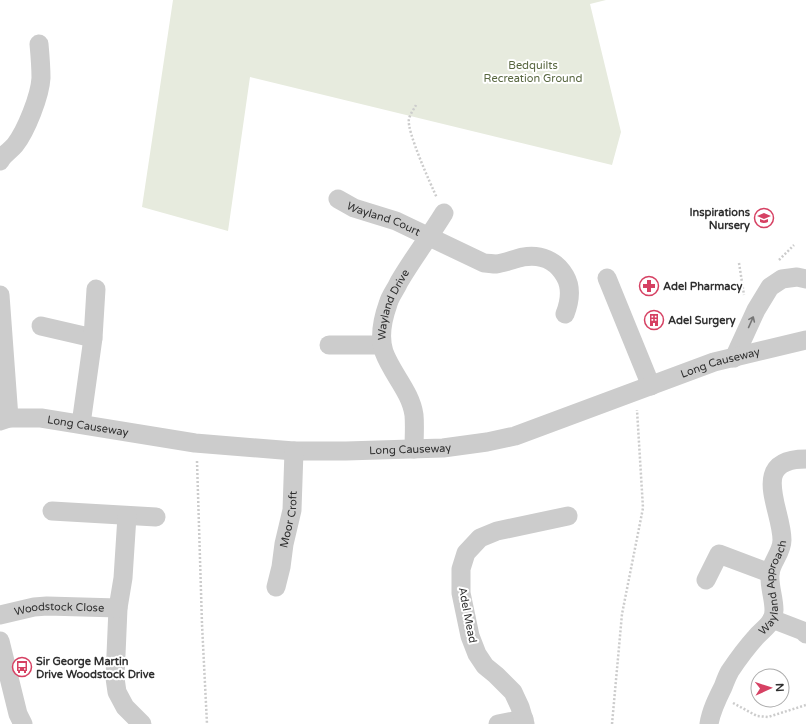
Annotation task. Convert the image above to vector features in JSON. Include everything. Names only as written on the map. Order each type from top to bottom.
[{"type":"street","points":[[0,161],[14,146],[22,134],[40,90],[41,78],[39,44]]},
{"type":"street","name":"Wayland Court","points":[[338,199],[354,208],[396,221],[484,262],[496,264],[509,262],[523,257],[537,257],[550,260],[561,269],[568,281],[570,295],[569,305],[565,314]]},
{"type":"street","name":"Wayland Drive","points":[[414,449],[414,415],[409,399],[384,352],[382,345],[383,321],[388,303],[406,271],[444,213]]},
{"type":"street","points":[[734,358],[756,310],[770,287],[782,279],[797,277],[806,279]]},
{"type":"street","points":[[607,278],[643,388]]},
{"type":"street","points":[[81,424],[93,338],[96,289]]},
{"type":"street","points":[[0,295],[4,419]]},
{"type":"street","points":[[41,326],[93,338]]},
{"type":"street","name":"Long Causeway","points":[[4,419],[41,418],[194,443],[294,451],[443,448],[515,436],[714,362],[806,340]]},
{"type":"street","points":[[329,345],[382,345]]},
{"type":"street","name":"Moor Croft","points":[[276,587],[292,510],[294,451]]},
{"type":"street","name":"Wayland Approach","points":[[709,724],[710,715],[729,672],[772,619],[774,610],[770,573],[773,563],[779,554],[782,541],[779,520],[773,497],[772,480],[776,468],[786,461],[806,458]]},
{"type":"street","points":[[52,510],[156,517]]},
{"type":"street","name":"Woodstock Close","points":[[127,516],[124,578],[118,608],[115,678],[117,692],[125,707],[142,724]]},
{"type":"street","name":"Adel Mead","points":[[524,722],[520,707],[513,692],[485,666],[476,654],[470,636],[461,593],[461,568],[466,552],[480,538],[497,531],[568,516]]},
{"type":"street","points":[[706,580],[719,554],[770,573]]},
{"type":"street","name":"Woodstock Close","points":[[0,615],[34,607],[47,606],[118,608]]},
{"type":"street","points":[[772,619],[806,634]]},
{"type":"street","points":[[0,641],[18,714],[23,724]]},
{"type":"street","points":[[498,724],[524,722]]},
{"type":"path","points":[[416,104],[409,119],[409,125],[421,162],[444,213]]},
{"type":"path","points":[[612,724],[622,614],[643,508],[643,388]]},
{"type":"path","points":[[194,443],[196,451],[207,724]]},
{"type":"path","points":[[719,696],[757,716],[768,717],[806,705]]},
{"type":"green space","name":"Bedquilts Recreation Ground","points":[[173,0],[606,0],[590,4],[621,132],[612,165],[250,77],[228,231],[142,207]]},
{"type":"place","name":"Inspirations Nursery","points":[[764,218]]},
{"type":"place","name":"Adel Pharmacy","points":[[649,286]]},
{"type":"place","name":"Adel Surgery","points":[[654,320]]},
{"type":"place","name":"Sir George Martin Drive Woodstock Drive","points":[[22,667]]}]
